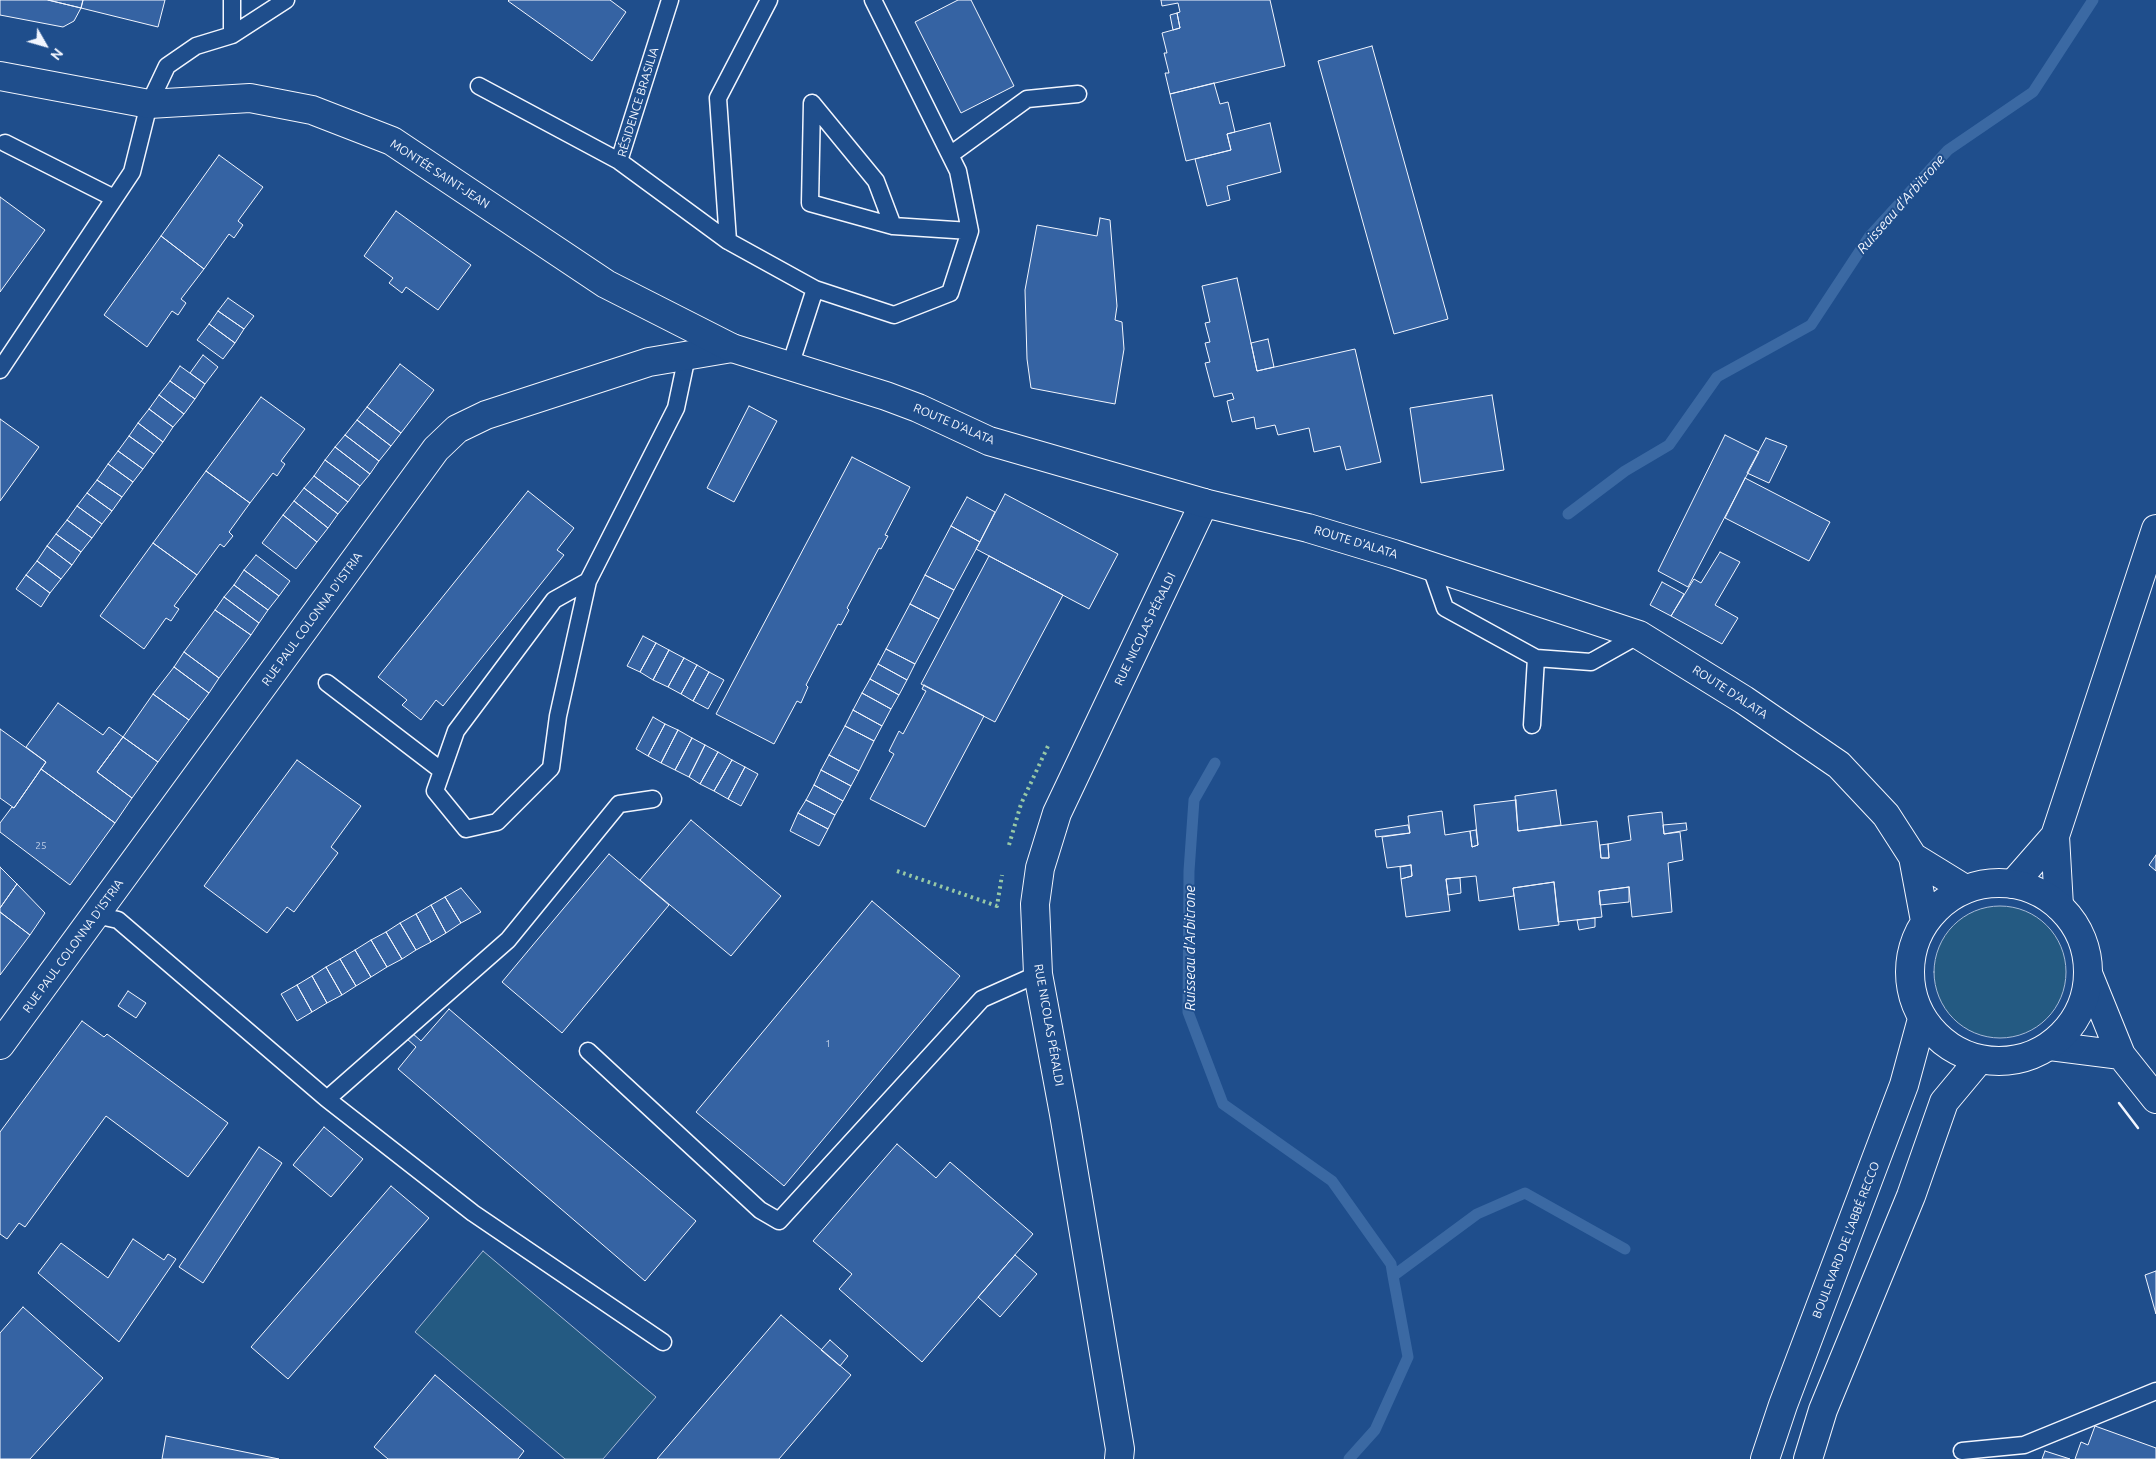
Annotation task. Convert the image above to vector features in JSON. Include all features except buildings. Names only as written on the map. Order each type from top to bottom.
[{"type":"main road","name":"MONTÉE SAINT-JEAN","points":[[0,76],[149,104],[250,98],[312,110],[392,141],[606,284],[732,348]]},
{"type":"main road","name":"RUE PAUL COLONNA D'ISTRIA","points":[[0,1045],[436,449],[457,429],[486,415],[649,362],[732,348]]},
{"type":"main road","name":"ROUTE D'ALATA","points":[[732,348],[886,396],[918,408],[989,441],[1204,503],[1308,528],[1430,565],[1639,635],[1744,700],[1839,765],[1886,815],[1913,857],[1925,921]]},
{"type":"main road","name":"RUE NICOLAS PÉRALDI","points":[[1119,1459],[1120,1448],[1064,1114],[1038,974],[1035,904],[1040,868],[1057,813],[1204,503]]},
{"type":"main road","points":[[2059,906],[2055,836],[2156,529]]},
{"type":"main road","points":[[2013,884],[2055,836]]},
{"type":"main road","name":"ROUTE D'ALATA","points":[[1913,857],[1965,889]]},
{"type":"main road","points":[[2089,976],[2083,1003],[2070,1027],[2050,1046],[2028,1057],[2004,1062],[1979,1060],[1957,1052],[1937,1038],[1922,1019],[1912,995],[1909,970],[1913,944],[1925,921],[1943,902],[1965,889],[1989,883],[2013,884],[2038,892],[2059,906],[2076,926],[2086,950],[2089,976],[2121,1055],[2156,1099]]},
{"type":"main road","name":"BOULEVARD DE L'ABBÉ RECCO","points":[[1765,1459],[1783,1405],[1904,1085],[1922,1019]]},
{"type":"main road","points":[[2050,1046],[2121,1055]]},
{"type":"main road","points":[[1808,1459],[1823,1410],[1911,1196],[1944,1102],[1979,1060]]},
{"type":"lane","points":[[232,0],[232,35]]},
{"type":"lane","points":[[0,370],[132,172],[149,104],[167,66],[196,46],[232,35],[286,0]]},
{"type":"lane","name":"RÉSIDENCE BRASILIA","points":[[670,0],[619,161],[728,241],[815,289],[894,315],[950,293],[970,231],[958,171],[873,0]]},
{"type":"lane","points":[[728,241],[718,98],[769,0]]},
{"type":"lane","points":[[479,86],[619,161]]},
{"type":"lane","points":[[950,156],[1027,99],[1078,94]]},
{"type":"lane","points":[[893,226],[876,181],[812,103],[810,203],[893,226],[970,231]]},
{"type":"lane","points":[[5,143],[114,198]]},
{"type":"lane","points":[[790,366],[815,289]]},
{"type":"lane","points":[[588,581],[554,600],[456,731],[436,791],[466,828],[496,822],[551,768],[558,716],[588,581],[676,408],[687,356]]},
{"type":"lane","points":[[1430,565],[1445,608],[1536,658],[1591,662],[1639,635]]},
{"type":"lane","points":[[1532,726],[1536,658]]},
{"type":"lane","points":[[328,683],[442,771]]},
{"type":"lane","points":[[327,1098],[508,940],[619,804],[653,799]]},
{"type":"lane","points":[[96,915],[118,920],[327,1098],[473,1213],[663,1342]]},
{"type":"lane","points":[[588,1051],[760,1210],[778,1221],[982,999],[1038,974]]},
{"type":"lane","points":[[1962,1451],[2024,1445],[2156,1391]]},
{"type":"shaded area","points":[[2000,906],[2013,907],[2025,911],[2047,925],[2061,947],[2065,959],[2065,985],[2061,997],[2047,1019],[2025,1033],[2013,1037],[2000,1038],[1987,1037],[1975,1033],[1953,1019],[1939,997],[1935,985],[1934,972],[1935,959],[1939,947],[1953,925],[1975,911],[1987,907]]},
{"type":"shaded area","points":[[483,1251],[656,1397],[603,1459],[565,1459],[415,1332]]},
{"type":"waterway","name":"Ruisseau d'Arbitrone","points":[[1568,514],[1625,471],[1669,445],[1717,377],[1811,325],[1869,237],[1948,150],[2033,92],[2093,0]]},
{"type":"waterway","name":"Ruisseau d'Arbitrone","points":[[1215,763],[1194,800],[1189,871],[1188,1012],[1223,1104],[1332,1181],[1391,1264],[1408,1357],[1375,1430],[1349,1459]]},
{"type":"waterway","points":[[1393,1276],[1477,1214],[1525,1193],[1625,1249]]},
{"type":"hedge","points":[[1009,845],[1021,804],[1048,746]]},
{"type":"hedge","points":[[897,871],[997,906],[1002,875]]},
{"type":"wall","points":[[2119,1103],[2138,1128]]}]
